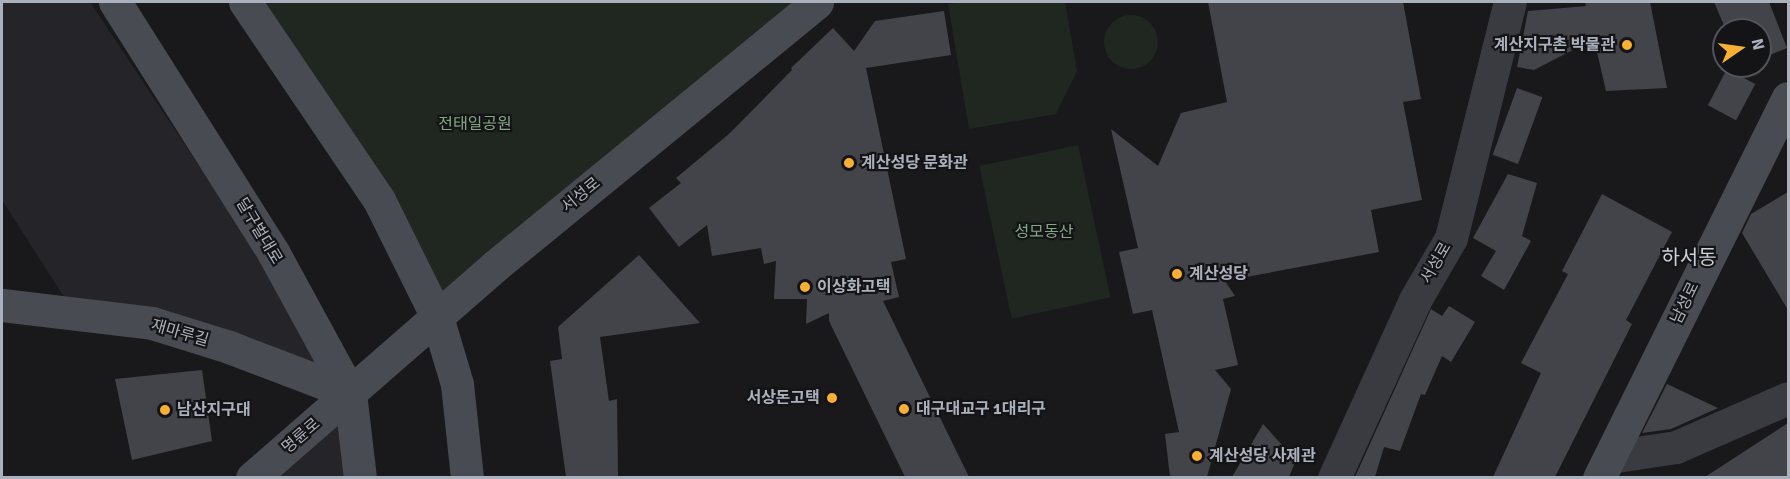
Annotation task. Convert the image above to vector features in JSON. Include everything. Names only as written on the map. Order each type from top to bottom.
[{"type":"street","name":"달구벌대로","points":[[115,2],[273,252],[350,393],[360,477]]},
{"type":"street","points":[[245,2],[379,200],[437,317],[457,384],[467,477]]},
{"type":"street","name":"서성로","points":[[350,393],[437,317],[817,2]]},
{"type":"street","name":"서성로","points":[[1334,477],[1415,300],[1451,238],[1510,2]]},
{"type":"street","name":"남성로","points":[[1604,467],[1788,98]]},
{"type":"street","name":"재마루길","points":[[2,305],[152,324],[229,347],[350,393]]},
{"type":"street","name":"명륜로","points":[[252,477],[350,393]]},
{"type":"street","points":[[1604,467],[1677,447],[1788,398]]},
{"type":"shaded area","points":[[2,2],[90,2],[350,393],[360,477],[246,477],[349,394],[75,314],[2,200]]},
{"type":"green space","name":"전태일공원","points":[[245,2],[819,2],[437,317]]},
{"type":"green space","points":[[1065,2],[1077,71],[1056,114],[969,129],[948,4]]},
{"type":"green space","points":[[1131,15],[1141,17],[1150,23],[1156,32],[1158,42],[1156,52],[1150,61],[1141,67],[1131,69],[1121,67],[1112,61],[1106,52],[1104,42],[1106,32],[1112,23],[1121,17]]},
{"type":"green space","name":"성모동산","points":[[1078,145],[1110,298],[1012,319],[979,166]]},
{"type":"building","points":[[1208,2],[1403,2],[1421,99],[1403,102],[1422,200],[1371,210],[1379,252],[1225,281],[1235,296],[1223,299],[1238,365],[1215,370],[1231,389],[1207,477],[1170,477],[1165,434],[1179,432],[1152,310],[1133,314],[1119,252],[1138,248],[1111,129],[1158,166],[1181,113],[1227,102]]},
{"type":"building","name":"계산지구촌 박물관","points":[[1585,2],[1650,2],[1667,88],[1606,91],[1594,39],[1534,70],[1517,67],[1528,11],[1586,6]]},
{"type":"building","points":[[1714,2],[1769,2],[1787,48],[1772,54],[1772,18],[1721,18]]},
{"type":"building","points":[[944,11],[951,55],[866,68],[906,259],[891,262],[899,297],[883,301],[969,477],[905,477],[829,321],[829,313],[806,324],[807,299],[774,299],[776,261],[764,264],[761,248],[712,256],[707,225],[679,247],[649,208],[681,183],[676,178],[730,133],[792,70],[791,68],[833,28],[854,51],[875,21]]},
{"type":"building","points":[[1722,78],[1744,78],[1755,84],[1736,120],[1708,105]]},
{"type":"building","points":[[1517,88],[1542,97],[1518,164],[1493,155]]},
{"type":"building","points":[[1508,174],[1537,183],[1522,236],[1531,241],[1504,290],[1481,276],[1496,251],[1473,238]]},
{"type":"building","points":[[1788,192],[1788,310],[1742,233],[1751,214]]},
{"type":"building","points":[[1602,194],[1672,232],[1626,320],[1632,324],[1555,477],[1493,477],[1541,373],[1521,363],[1568,274],[1562,271]]},
{"type":"building","points":[[639,255],[700,323],[600,337],[609,401],[617,399],[618,477],[566,477],[550,361],[562,359],[558,327]]},
{"type":"building","points":[[1449,306],[1475,322],[1451,362],[1442,356],[1425,395],[1421,394],[1400,451],[1384,447],[1375,477],[1355,477],[1431,309],[1442,316]]},
{"type":"building","name":"남산지구대","points":[[202,370],[212,441],[132,460],[115,379]]},
{"type":"building","points":[[1667,384],[1718,408],[1671,429],[1642,433]]},
{"type":"building","points":[[1788,423],[1788,477],[1705,477]]},
{"type":"building","points":[[1263,424],[1296,460],[1289,477],[1232,477]]},
{"type":"place","name":"계산지구촌 박물관","points":[[1627,45]]},
{"type":"place","name":"계산성당 문화관","points":[[849,163]]},
{"type":"place","name":"계산성당","points":[[1177,274]]},
{"type":"place","name":"이상화고택","points":[[805,287]]},
{"type":"place","name":"서상돈고택","points":[[832,398]]},
{"type":"place","name":"대구대교구 1대리구","points":[[904,409]]},
{"type":"place","name":"남산지구대","points":[[165,410]]},
{"type":"place","name":"계산성당 사제관","points":[[1197,456]]},
{"type":"district","name":"하서동","points":[[1689,257]]}]
